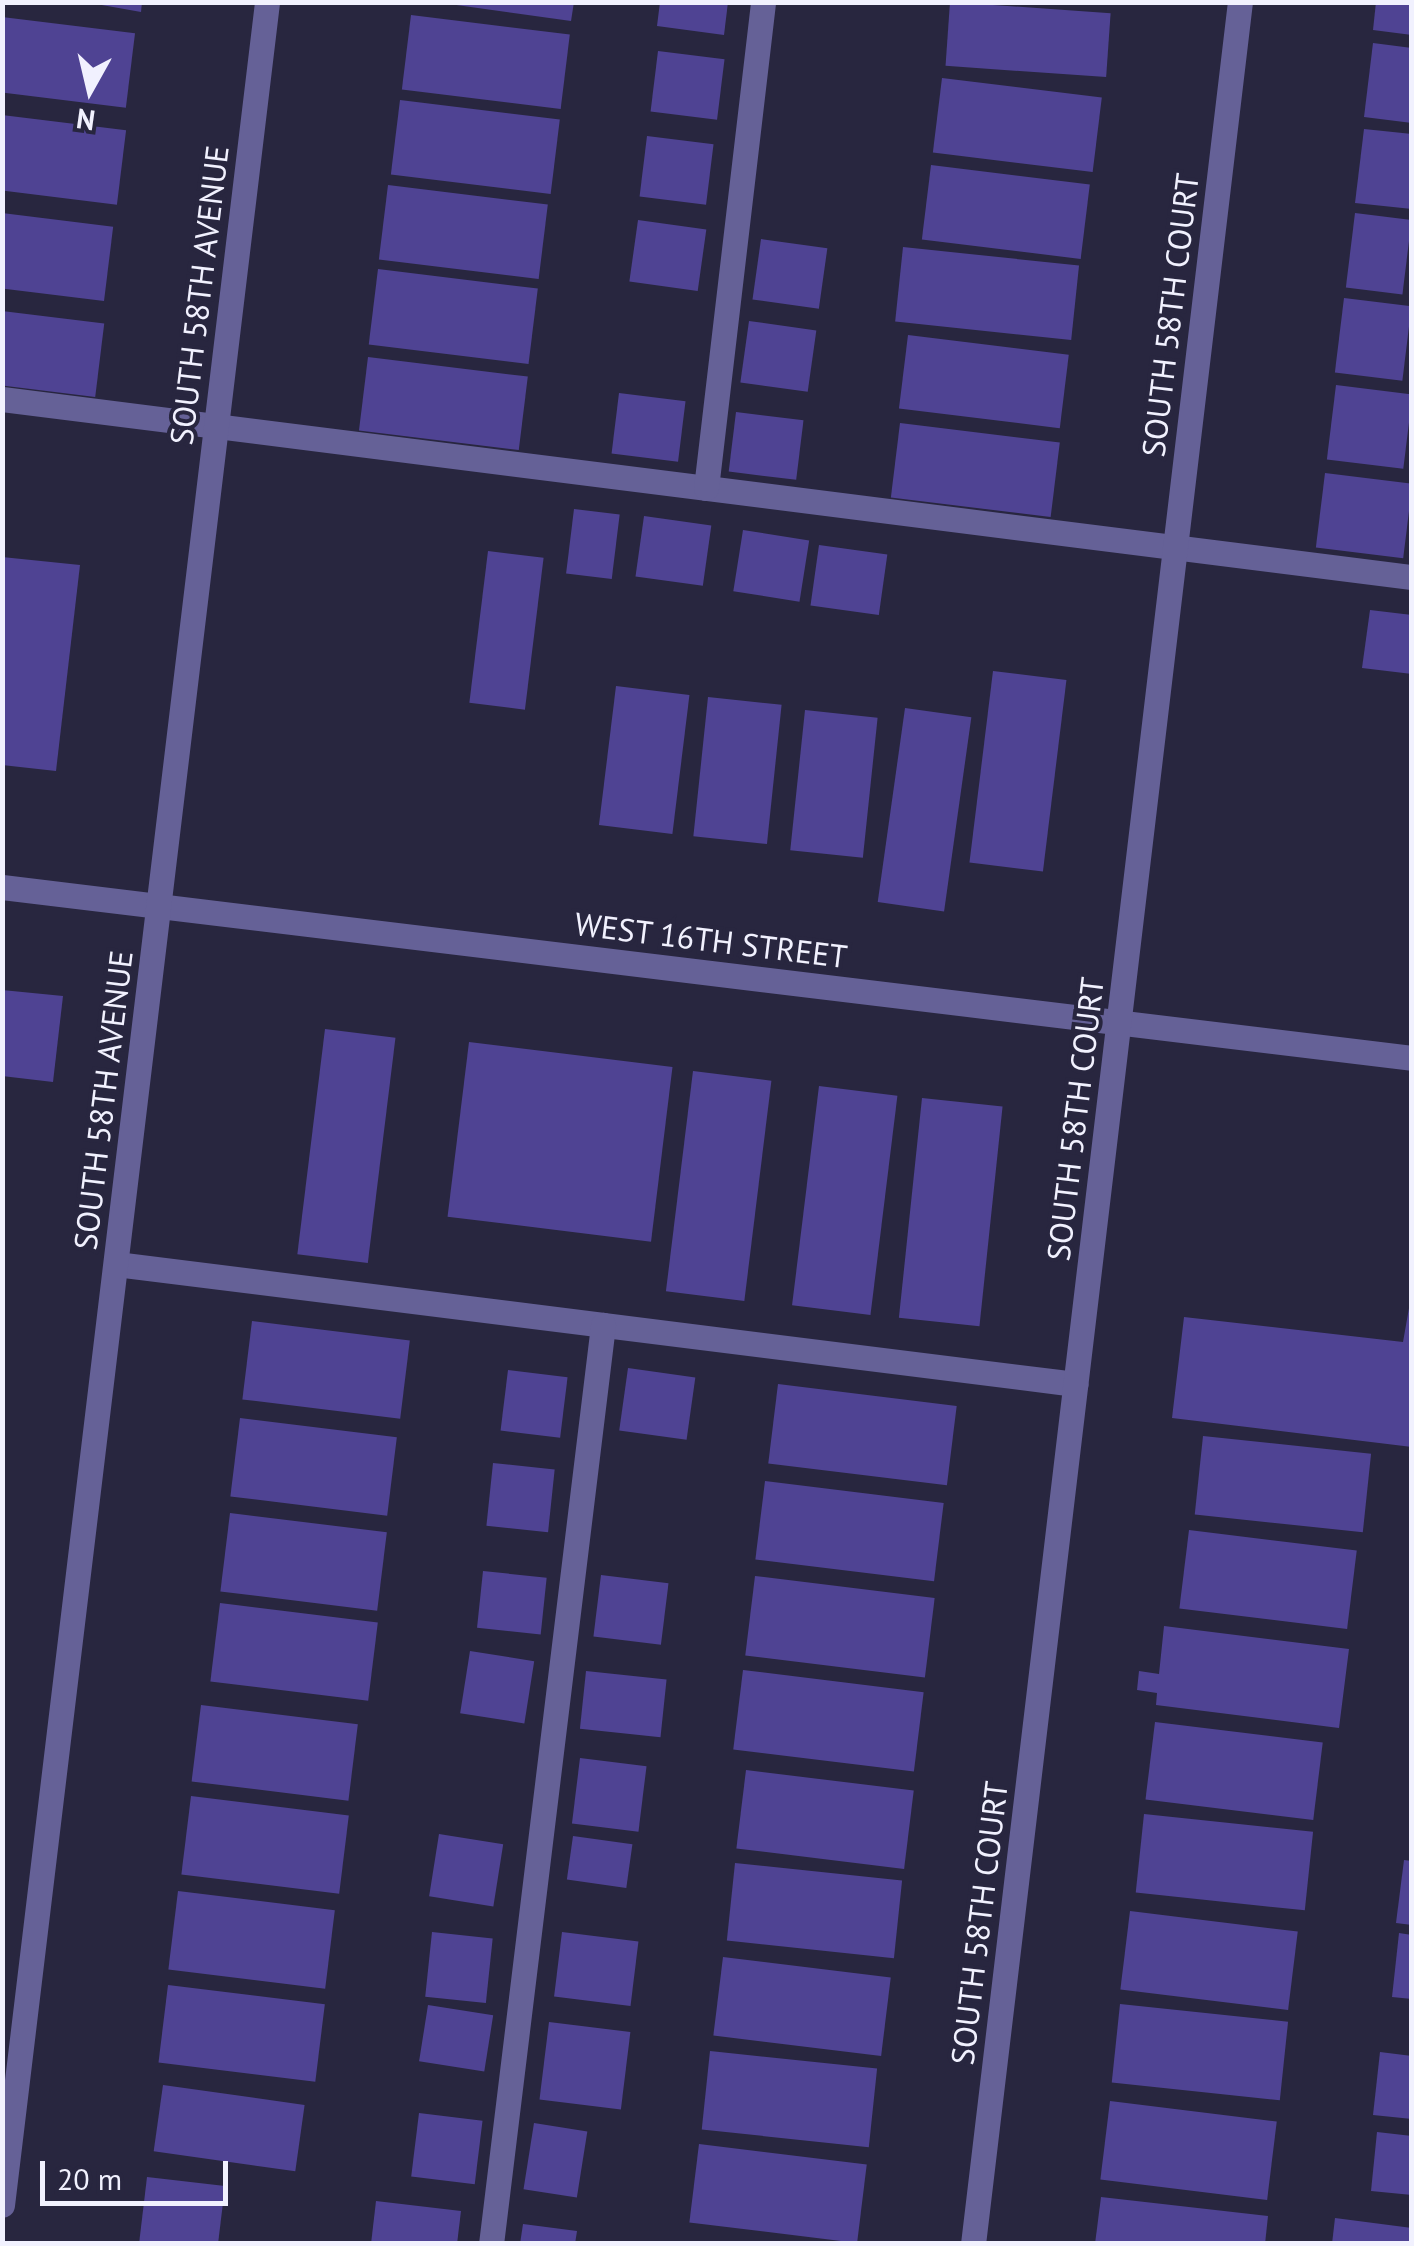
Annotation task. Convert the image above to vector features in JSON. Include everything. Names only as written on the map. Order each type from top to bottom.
[{"type":"street","name":"SOUTH 58TH AVENUE","points":[[2,2204],[267,2]]},
{"type":"street","points":[[706,488],[763,2]]},
{"type":"street","name":"SOUTH 58TH COURT","points":[[973,2244],[1240,2]]},
{"type":"street","points":[[2,399],[1412,577]]},
{"type":"street","name":"WEST 16TH STREET","points":[[2,887],[1412,1058]]},
{"type":"street","points":[[116,1264],[1076,1384]]},
{"type":"street","points":[[491,2244],[602,1325]]},
{"type":"building","points":[[85,2],[142,2],[141,12]]},
{"type":"building","points":[[435,2],[574,2],[571,21]]},
{"type":"building","points":[[660,2],[728,2],[724,35],[657,26]]},
{"type":"building","points":[[950,2],[1111,13],[1106,77],[946,66]]},
{"type":"building","points":[[1376,2],[1412,2],[1412,35],[1373,30]]},
{"type":"building","points":[[411,15],[570,34],[561,109],[402,89]]},
{"type":"building","points":[[2,17],[135,33],[126,108],[2,93]]},
{"type":"building","points":[[1373,43],[1412,48],[1412,123],[1364,117]]},
{"type":"building","points":[[658,51],[725,59],[717,120],[651,112]]},
{"type":"building","points":[[942,78],[1102,98],[1093,172],[933,152]]},
{"type":"building","points":[[400,100],[560,120],[551,194],[391,174]]},
{"type":"building","points":[[2,115],[126,130],[117,205],[2,191]]},
{"type":"building","points":[[1364,129],[1412,134],[1412,209],[1355,203]]},
{"type":"building","points":[[647,136],[714,144],[706,205],[640,197]]},
{"type":"building","points":[[931,165],[1090,184],[1081,259],[922,239]]},
{"type":"building","points":[[388,185],[548,205],[539,279],[379,259]]},
{"type":"building","points":[[2,213],[113,227],[104,301],[2,289]]},
{"type":"building","points":[[1355,213],[1412,220],[1402,294],[1346,287]]},
{"type":"building","points":[[638,220],[706,230],[698,291],[629,281]]},
{"type":"building","points":[[761,239],[827,248],[819,309],[753,299]]},
{"type":"building","points":[[903,247],[1079,266],[1071,340],[895,322]]},
{"type":"building","points":[[378,269],[538,289],[529,364],[369,344]]},
{"type":"building","points":[[1344,298],[1411,306],[1402,381],[1335,372]]},
{"type":"building","points":[[2,311],[104,324],[95,397],[2,386]]},
{"type":"building","points":[[749,321],[816,330],[808,392],[740,382]]},
{"type":"building","points":[[908,335],[1069,355],[1060,428],[899,408]]},
{"type":"building","points":[[368,357],[528,377],[519,450],[359,430]]},
{"type":"building","points":[[1336,385],[1412,394],[1403,469],[1327,459]]},
{"type":"building","points":[[619,393],[686,401],[678,462],[612,454]]},
{"type":"building","points":[[736,412],[803,420],[796,480],[729,472]]},
{"type":"building","points":[[900,423],[1060,443],[1051,517],[891,497]]},
{"type":"building","points":[[1325,473],[1412,484],[1403,558],[1316,547]]},
{"type":"building","points":[[574,509],[620,515],[612,579],[566,574]]},
{"type":"building","points":[[644,516],[711,525],[703,586],[636,576]]},
{"type":"building","points":[[743,530],[809,540],[799,602],[733,591]]},
{"type":"building","points":[[819,545],[887,555],[879,615],[811,605]]},
{"type":"building","points":[[488,551],[544,558],[525,710],[469,703]]},
{"type":"building","points":[[2,557],[80,565],[56,771],[2,765]]},
{"type":"building","points":[[1370,610],[1412,615],[1412,674],[1362,668]]},
{"type":"building","points":[[993,671],[1066,680],[1043,872],[969,863]]},
{"type":"building","points":[[616,686],[689,695],[672,834],[599,825]]},
{"type":"building","points":[[708,697],[782,705],[767,844],[693,836]]},
{"type":"building","points":[[905,708],[971,717],[944,911],[878,902]]},
{"type":"building","points":[[805,710],[878,718],[863,858],[790,850]]},
{"type":"building","points":[[2,990],[63,996],[53,1082],[2,1076]]},
{"type":"building","points":[[325,1029],[395,1038],[368,1263],[297,1254]]},
{"type":"building","points":[[469,1042],[672,1067],[651,1242],[448,1217]]},
{"type":"building","points":[[693,1071],[771,1081],[744,1301],[666,1291]]},
{"type":"building","points":[[819,1086],[897,1096],[870,1315],[792,1305]]},
{"type":"building","points":[[922,1098],[1003,1106],[979,1326],[899,1318]]},
{"type":"building","points":[[1412,1291],[1412,1447],[1172,1418],[1184,1317],[1403,1342]]},
{"type":"building","points":[[252,1321],[410,1340],[400,1419],[242,1399]]},
{"type":"building","points":[[628,1368],[695,1377],[687,1440],[619,1430]]},
{"type":"building","points":[[508,1370],[568,1377],[560,1438],[501,1431]]},
{"type":"building","points":[[778,1384],[957,1406],[947,1485],[768,1463]]},
{"type":"building","points":[[240,1418],[397,1437],[387,1516],[230,1496]]},
{"type":"building","points":[[1203,1436],[1371,1454],[1363,1532],[1195,1515]]},
{"type":"building","points":[[493,1463],[555,1469],[548,1532],[486,1526]]},
{"type":"building","points":[[765,1481],[944,1503],[934,1581],[755,1559]]},
{"type":"building","points":[[230,1513],[387,1532],[377,1611],[220,1591]]},
{"type":"building","points":[[1189,1530],[1357,1551],[1347,1629],[1179,1608]]},
{"type":"building","points":[[483,1571],[547,1578],[541,1634],[477,1628]]},
{"type":"building","points":[[601,1575],[668,1583],[661,1645],[593,1637]]},
{"type":"building","points":[[755,1576],[935,1598],[925,1677],[745,1655]]},
{"type":"building","points":[[220,1603],[378,1622],[368,1701],[210,1681]]},
{"type":"building","points":[[1164,1626],[1349,1649],[1339,1728],[1156,1705],[1157,1693],[1137,1690],[1139,1671],[1159,1674]]},
{"type":"building","points":[[470,1651],[534,1661],[524,1723],[460,1713]]},
{"type":"building","points":[[743,1670],[924,1692],[914,1772],[733,1749]]},
{"type":"building","points":[[586,1671],[667,1679],[660,1737],[580,1729]]},
{"type":"building","points":[[201,1705],[358,1724],[348,1801],[192,1781]]},
{"type":"building","points":[[1155,1722],[1323,1743],[1313,1820],[1145,1799]]},
{"type":"building","points":[[580,1758],[647,1766],[638,1832],[572,1824]]},
{"type":"building","points":[[746,1770],[914,1791],[904,1869],[736,1848]]},
{"type":"building","points":[[191,1796],[349,1815],[339,1894],[181,1874]]},
{"type":"building","points":[[1144,1814],[1313,1832],[1305,1910],[1136,1893]]},
{"type":"building","points":[[439,1834],[503,1844],[493,1906],[429,1896]]},
{"type":"building","points":[[573,1836],[632,1844],[626,1888],[567,1880]]},
{"type":"building","points":[[1404,1860],[1412,1861],[1412,1925],[1396,1923]]},
{"type":"building","points":[[735,1863],[902,1881],[894,1958],[727,1941]]},
{"type":"building","points":[[178,1891],[335,1910],[325,1989],[168,1969]]},
{"type":"building","points":[[1130,1911],[1298,1932],[1288,2010],[1120,1989]]},
{"type":"building","points":[[432,1932],[493,1938],[486,2003],[425,1997]]},
{"type":"building","points":[[562,1932],[638,1941],[631,2006],[554,1997]]},
{"type":"building","points":[[1399,1933],[1412,1935],[1412,1999],[1392,1997]]},
{"type":"building","points":[[723,1957],[891,1978],[881,2056],[713,2035]]},
{"type":"building","points":[[168,1985],[325,2004],[315,2082],[158,2062]]},
{"type":"building","points":[[1120,2004],[1288,2022],[1280,2100],[1112,2083]]},
{"type":"building","points":[[428,2005],[493,2015],[484,2072],[419,2061]]},
{"type":"building","points":[[549,2022],[630,2032],[621,2109],[539,2099]]},
{"type":"building","points":[[710,2051],[877,2069],[869,2147],[702,2130]]},
{"type":"building","points":[[1380,2052],[1412,2056],[1412,2119],[1373,2115]]},
{"type":"building","points":[[163,2085],[305,2105],[295,2171],[154,2151]]},
{"type":"building","points":[[1110,2101],[1277,2121],[1267,2200],[1100,2179]]},
{"type":"building","points":[[419,2113],[483,2121],[475,2184],[411,2177]]},
{"type":"building","points":[[534,2123],[587,2131],[577,2198],[524,2189]]},
{"type":"building","points":[[1377,2132],[1412,2136],[1412,2195],[1371,2191]]},
{"type":"building","points":[[699,2144],[867,2165],[857,2243],[689,2222]]},
{"type":"building","points":[[147,2177],[225,2186],[218,2244],[139,2244]]},
{"type":"building","points":[[1101,2197],[1268,2216],[1265,2244],[1095,2244]]},
{"type":"building","points":[[376,2201],[461,2211],[457,2244],[371,2244]]},
{"type":"building","points":[[1335,2218],[1412,2228],[1412,2244],[1332,2244]]},
{"type":"building","points":[[523,2224],[577,2231],[575,2244],[520,2244]]}]
